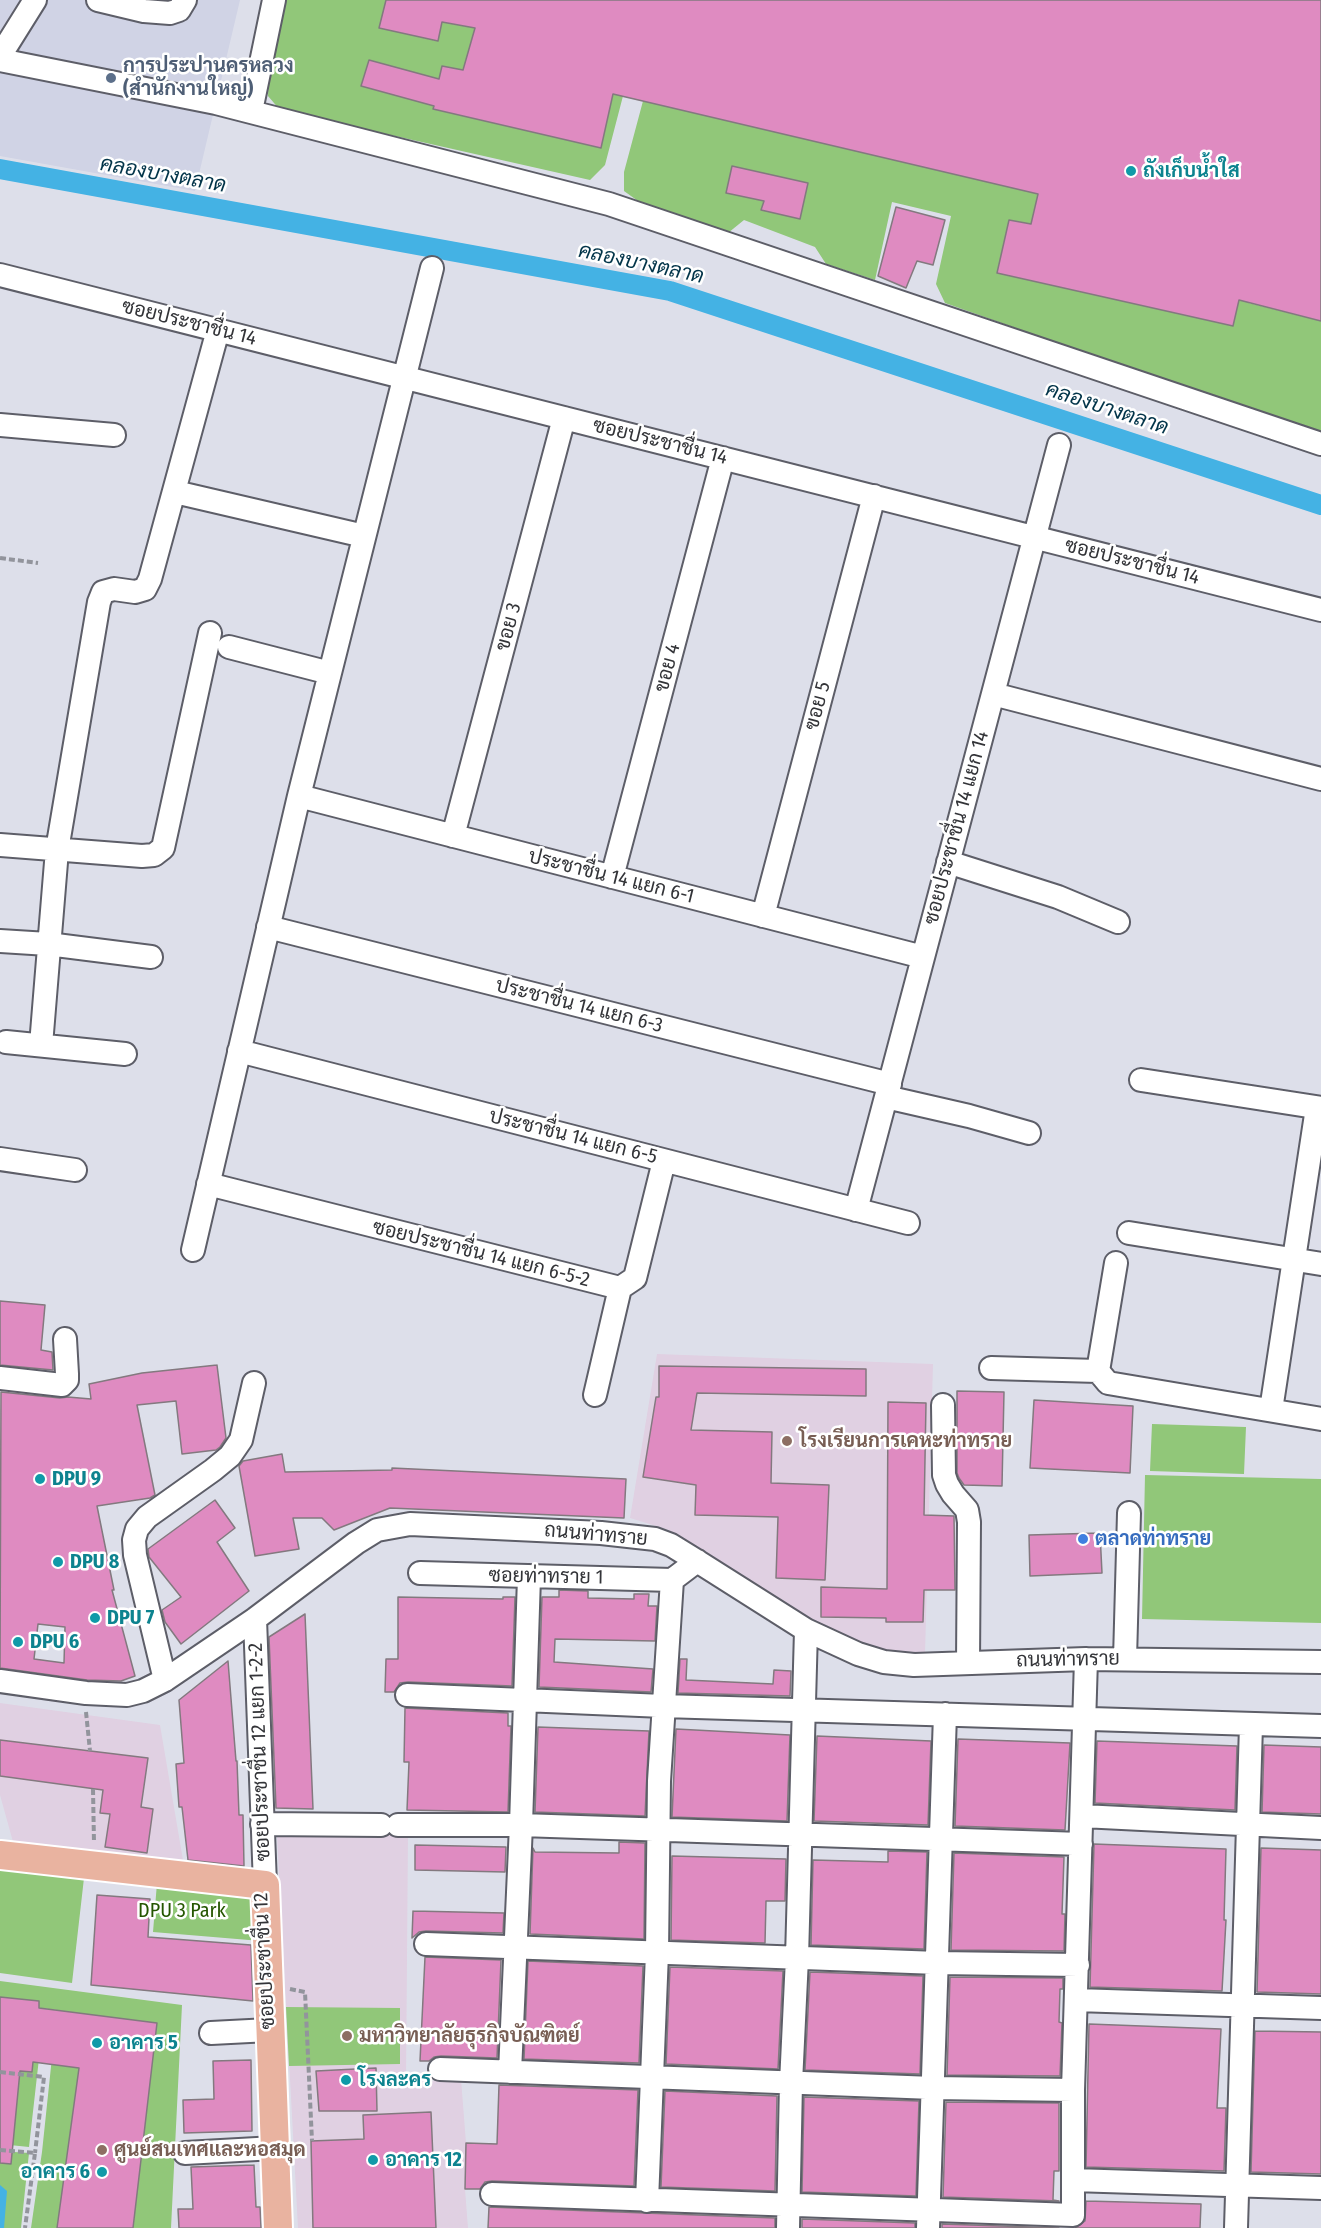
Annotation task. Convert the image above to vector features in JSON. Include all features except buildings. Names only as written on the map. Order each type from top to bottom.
[{"type":"main road","name":"ซอยประชาชื่น 12","points":[[0,1855],[265,1886],[269,2030],[279,2228]]},
{"type":"street","points":[[35,0],[0,58],[251,111],[609,204],[1321,444]]},
{"type":"street","points":[[98,0],[144,11],[170,14],[179,10],[185,0]]},
{"type":"street","points":[[251,111],[274,0]]},
{"type":"street","points":[[193,1250],[299,796],[432,268]]},
{"type":"street","name":"ซอยประชาชื่น 14","points":[[0,275],[1321,610]]},
{"type":"street","points":[[41,1045],[57,850],[99,602],[103,592],[114,589],[135,592],[145,589],[150,579],[176,492],[218,330]]},
{"type":"street","name":"ขอย 3","points":[[453,836],[564,418]]},
{"type":"street","points":[[0,425],[114,435]]},
{"type":"street","name":"ซอยประชาชื่น 14 แยก 14","points":[[856,1210],[1059,445]]},
{"type":"street","name":"ขอย 4","points":[[612,877],[723,458]]},
{"type":"street","points":[[176,492],[364,536]]},
{"type":"street","name":"ฃอย 5","points":[[763,916],[874,496]]},
{"type":"street","points":[[0,845],[142,856],[154,855],[163,848],[210,633]]},
{"type":"street","points":[[229,647],[330,673]]},
{"type":"street","points":[[993,694],[1321,779]]},
{"type":"street","name":"ประชาชื่น 14 แยก 6-1","points":[[299,796],[923,957]]},
{"type":"street","points":[[948,862],[1058,897],[1118,922]]},
{"type":"street","name":"ประชาชื่น 14 แยก 6-3","points":[[268,927],[888,1090],[1029,1133]]},
{"type":"street","points":[[0,941],[48,944],[151,957]]},
{"type":"street","points":[[6,1041],[125,1054]]},
{"type":"street","name":"ประชาชื่น 14 แยก 6-5","points":[[239,1051],[908,1223]]},
{"type":"street","points":[[1141,1080],[1319,1108],[1271,1410]]},
{"type":"street","points":[[0,1159],[75,1170]]},
{"type":"street","points":[[595,1395],[621,1288],[635,1278],[664,1161]]},
{"type":"street","name":"ซอยประชาชื่น 14 แยก 6-5-2","points":[[208,1184],[621,1288]]},
{"type":"street","points":[[1129,1233],[1321,1264]]},
{"type":"street","points":[[1103,1377],[1116,1263]]},
{"type":"street","points":[[0,1378],[62,1385],[67,1380],[65,1339]]},
{"type":"street","points":[[991,1368],[1103,1377],[1321,1419]]},
{"type":"street","points":[[165,1680],[135,1555],[134,1540],[137,1529],[147,1517],[230,1456],[241,1440],[254,1383]]},
{"type":"street","points":[[944,1405],[944,1475],[946,1484],[967,1510],[969,1522],[968,1663]]},
{"type":"street","points":[[1125,1659],[1130,1513]]},
{"type":"street","name":"ถนนท่าทราย","points":[[0,1681],[86,1693],[127,1695],[143,1691],[165,1680],[255,1619],[377,1530],[410,1524],[629,1534],[655,1539],[671,1545],[806,1630],[858,1654],[884,1662],[914,1665],[1125,1659],[1321,1662]]},
{"type":"street","points":[[647,2201],[657,1953],[658,1830],[663,1706],[672,1580],[697,1561]]},
{"type":"street","name":"ซอยท่าทราย 1","points":[[420,1573],[672,1580]]},
{"type":"street","points":[[510,2072],[529,1577]]},
{"type":"street","name":"ซอยประชาชื่น 12 แยก 1-2-2","points":[[255,1619],[265,1886]]},
{"type":"street","points":[[788,2217],[790,2083],[797,1958],[806,1630]]},
{"type":"street","points":[[492,2194],[647,2201],[788,2217],[928,2219],[1073,2214],[1073,2090],[1086,1659]]},
{"type":"street","points":[[407,1695],[663,1706],[1321,1726]]},
{"type":"street","points":[[928,2219],[945,1714]]},
{"type":"street","points":[[1236,2228],[1251,1725]]},
{"type":"street","points":[[1082,1816],[1321,1828]]},
{"type":"street","points":[[262,1824],[521,1825],[1081,1844]]},
{"type":"street","points":[[426,1944],[938,1964],[1078,1965]]},
{"type":"street","points":[[1076,2000],[1321,2008]]},
{"type":"street","points":[[211,2033],[269,2030]]},
{"type":"street","points":[[440,2069],[933,2088],[1073,2090]]},
{"type":"street","points":[[185,2152],[275,2148]]},
{"type":"street","points":[[1073,2180],[1321,2188]]},
{"type":"path","points":[[0,558],[38,563]]},
{"type":"path","points":[[86,1693],[86,1725],[90,1751]]},
{"type":"path","points":[[93,1789],[95,1865]]},
{"type":"path","points":[[268,1984],[304,1992],[312,2141]]},
{"type":"path","points":[[0,2072],[44,2077],[25,2228]]},
{"type":"path","points":[[0,2150],[35,2153]]},
{"type":"shaded area","name":"การประปานครหลวง (สำนักงานใหญ่)","points":[[0,0],[240,0],[195,191],[0,156]]},
{"type":"shaded area","name":"โรงเรียนการเคหะท่าทราย","points":[[657,1354],[933,1364],[925,1654],[887,1655],[833,1633],[669,1530],[630,1518]]},
{"type":"shaded area","points":[[0,1703],[160,1725],[184,1866],[15,1849],[0,1795]]},
{"type":"shaded area","name":"มหาวิทยาลัยธุรกิจบัณฑิตย์","points":[[408,1833],[406,2082],[461,2079],[466,2143],[465,2189],[468,2228],[298,2228],[277,1835]]},
{"type":"green space","points":[[284,0],[386,0],[380,28],[437,41],[442,22],[475,28],[463,70],[442,67],[433,109],[601,148],[613,94],[623,96],[605,165],[590,180],[280,110],[268,96],[269,69]]},
{"type":"green space","points":[[643,101],[1038,194],[1031,224],[1009,220],[997,273],[1233,326],[1244,275],[1267,223],[1249,303],[1321,321],[1321,436],[945,303],[936,284],[951,216],[892,202],[875,280],[826,264],[815,247],[744,220],[728,233],[638,201],[624,191],[624,172]]},
{"type":"green space","points":[[1152,1424],[1246,1427],[1244,1474],[1150,1471]]},
{"type":"green space","points":[[1145,1475],[1321,1479],[1321,1623],[1142,1619]]},
{"type":"green space","points":[[0,1867],[84,1878],[72,1983],[0,1973]]},
{"type":"green space","name":"DPU 3 Park","points":[[157,1883],[260,1896],[261,1941],[153,1932]]},
{"type":"green space","points":[[0,1981],[182,2005],[171,2228],[31,2228],[42,2152],[57,2010],[0,2003]]},
{"type":"green space","points":[[286,2007],[400,2008],[400,2064],[289,2066]]},
{"type":"green space","points":[[0,2008],[44,2014],[29,2147],[0,2144]]},
{"type":"green space","points":[[0,2151],[29,2153],[21,2228],[0,2228]]},
{"type":"water","points":[[0,2185],[7,2191],[4,2228],[0,2228]]},
{"type":"waterway","name":"คลองบางตลาด","points":[[0,169],[670,291],[1321,505]]},
{"type":"place","name":"การประปานครหลวง (สำนักงานใหญ่)","points":[[111,78]]},
{"type":"place","name":"ถังเก็บน้ำใส","points":[[1131,171]]},
{"type":"place","name":"โรงเรียนการเคหะท่าทราย","points":[[787,1441]]},
{"type":"place","name":"DPU 9","points":[[40,1479]]},
{"type":"place","name":"ตลาดท่าทราย","points":[[1083,1539]]},
{"type":"place","name":"DPU 8","points":[[58,1562]]},
{"type":"place","name":"DPU 7","points":[[95,1618]]},
{"type":"place","name":"DPU 6","points":[[18,1642]]},
{"type":"place","name":"มหาวิทยาลัยธุรกิจบัณฑิตย์","points":[[347,2036]]},
{"type":"place","name":"อาคาร 5","points":[[97,2043]]},
{"type":"place","name":"โรงละคร","points":[[346,2080]]},
{"type":"place","name":"ศูนย์สนเทศและหอสมุด","points":[[102,2150]]},
{"type":"place","name":"อาคาร 12","points":[[373,2160]]},
{"type":"place","name":"อาคาร 6","points":[[102,2172]]}]
